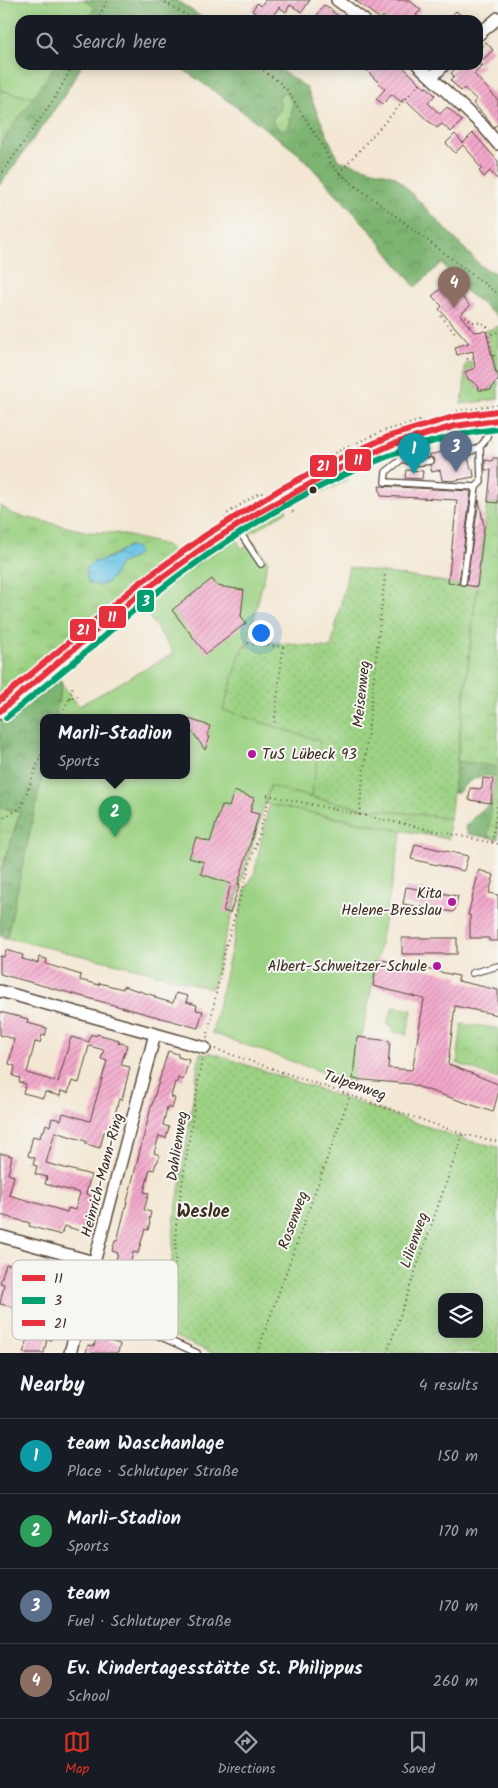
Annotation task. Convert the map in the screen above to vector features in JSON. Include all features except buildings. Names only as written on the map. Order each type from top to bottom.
[{"type":"main road","points":[[0,711],[141,593],[236,526],[323,477],[392,444],[438,429],[496,415]]},
{"type":"street","points":[[337,0],[357,15]]},
{"type":"street","points":[[483,31],[498,18]]},
{"type":"street","points":[[423,70],[483,126],[498,144]]},
{"type":"street","points":[[430,76],[438,70]]},
{"type":"street","points":[[0,991],[205,1048]]},
{"type":"street","name":"Heinrich-Mann-Ring","points":[[95,1260],[155,1034]]},
{"type":"street","points":[[0,1236],[87,1260]]},
{"type":"street","name":"Heinrich-Mann-Ring","points":[[70,1353],[73,1340]]},
{"type":"lane","points":[[467,453],[480,448],[496,415]]},
{"type":"lane","points":[[392,444],[402,459],[409,462],[430,461]]},
{"type":"lane","points":[[464,582],[476,487],[481,482],[480,448]]},
{"type":"lane","points":[[402,459],[386,472],[385,482],[476,487]]},
{"type":"lane","points":[[236,526],[261,564]]},
{"type":"lane","points":[[472,973],[498,966]]},
{"type":"lane","points":[[168,1340],[198,1353]]},
{"type":"path","points":[[100,15],[108,0]]},
{"type":"path","points":[[161,0],[186,15]]},
{"type":"path","points":[[0,176],[56,96],[70,70]]},
{"type":"path","points":[[263,70],[278,80],[291,95],[324,148],[330,162],[339,173],[498,294]]},
{"type":"path","points":[[339,173],[430,76]]},
{"type":"path","points":[[461,314],[473,322],[485,324],[495,358]]},
{"type":"path","points":[[441,316],[456,334]]},
{"type":"path","points":[[468,325],[473,322]]},
{"type":"path","points":[[488,335],[498,332]]},
{"type":"path","points":[[466,359],[474,358]]},
{"type":"path","points":[[448,413],[496,415]]},
{"type":"path","name":"Meisenweg","points":[[359,815],[385,575]]},
{"type":"path","points":[[248,643],[283,647],[274,726]]},
{"type":"path","points":[[61,714],[70,698],[73,685]]},
{"type":"path","points":[[70,698],[79,696]]},
{"type":"path","points":[[0,820],[20,808],[40,757]]},
{"type":"path","name":"Dahlienweg","points":[[175,1260],[176,1223],[202,1055],[226,946],[269,796],[359,815]]},
{"type":"path","points":[[492,843],[498,802]]},
{"type":"path","points":[[359,815],[498,844]]},
{"type":"path","name":"Tulpenweg","points":[[205,1048],[213,1048],[463,1134],[498,1142]]},
{"type":"path","name":"Rosenweg","points":[[257,1353],[350,1095]]},
{"type":"path","name":"Lilienweg","points":[[387,1353],[463,1134]]},
{"type":"green space","points":[[0,0],[84,0],[95,8],[90,15],[15,15],[15,70],[52,70],[33,98],[0,90]]},
{"type":"green space","points":[[84,0],[176,0],[198,15],[89,15],[94,8]]},
{"type":"green space","points":[[52,70],[79,70],[62,99],[0,185],[0,144]]},
{"type":"green space","points":[[184,70],[280,70],[306,87],[338,160],[395,176],[482,267],[498,274],[498,317],[457,284],[442,263],[415,287],[369,229],[299,154]],"holes":[[[285,92],[293,103],[290,125],[283,130],[277,128],[272,121],[281,110],[279,98]]]},
{"type":"green space","points":[[0,90],[33,98],[0,144]]},
{"type":"green space","points":[[285,91],[293,103],[290,125],[280,130],[272,121],[279,108],[279,98]]},
{"type":"green space","points":[[498,326],[498,373],[496,373],[486,331]]},
{"type":"green space","points":[[472,362],[472,370],[466,373],[468,379],[476,383],[480,390],[490,390],[495,381],[498,381],[498,399],[461,404],[464,391],[465,366],[467,363]]},
{"type":"green space","points":[[353,468],[357,471],[348,480],[323,492],[319,485]]},
{"type":"green space","points":[[487,502],[497,749],[498,839],[468,834],[465,826],[479,812],[492,803],[495,777],[478,777],[458,793],[453,793]]},
{"type":"green space","points":[[487,502],[498,503],[498,839],[488,836],[496,766],[457,761]]},
{"type":"green space","points":[[283,504],[287,511],[249,534],[247,528]]},
{"type":"green space","points":[[0,505],[12,514],[88,532],[116,533],[166,545],[175,553],[120,596],[0,695]],"holes":[[[129,546],[135,557],[119,564],[110,580],[92,562],[103,560]]]},
{"type":"green space","name":"TuS Lübeck 93","points":[[236,539],[242,549],[253,541],[268,561],[247,646],[243,646],[223,710],[320,741],[311,797],[270,786],[223,945],[212,989],[143,970],[7,938],[42,779],[190,779],[190,714],[56,714],[62,684],[79,706],[174,653],[141,605],[196,564]]},
{"type":"green space","points":[[349,567],[477,587],[450,818],[363,808],[311,797],[319,741],[223,710],[243,646],[247,646],[249,640],[331,648]]},
{"type":"green space","points":[[58,674],[62,684],[56,714],[40,714],[40,779],[42,779],[7,938],[0,936],[0,875],[20,812],[0,807],[0,721]]},
{"type":"green space","points":[[270,785],[305,796],[363,808],[450,818],[448,839],[265,804]]},
{"type":"green space","points":[[271,805],[402,831],[353,1083],[212,1033],[245,890],[254,875],[268,809]]},
{"type":"green space","points":[[0,807],[20,812],[0,875]]},
{"type":"green space","points":[[393,1007],[412,1010],[407,1034],[392,1032],[393,1026],[387,1024]]},
{"type":"green space","points":[[462,1024],[498,1028],[498,1079],[457,1063]]},
{"type":"green space","points":[[209,1052],[466,1140],[498,1147],[498,1353],[212,1353],[178,1338],[178,1260],[172,1260],[174,1223],[200,1053],[207,1055]]},
{"type":"water","points":[[129,546],[137,548],[138,553],[135,557],[119,564],[108,582],[100,585],[88,582],[86,572],[88,566],[110,557]]},
{"type":"transit line","name":"21","points":[[0,700],[137,585],[206,535],[279,490],[330,463],[390,436],[453,417],[497,411]]},
{"type":"transit line","name":"11","points":[[0,711],[142,592],[211,542],[259,512],[334,471],[393,444],[455,426],[498,420]]},
{"type":"transit line","name":"3","points":[[6,718],[141,604],[226,542],[268,515],[313,490],[359,468],[405,450],[452,437],[498,429]]},
{"type":"place","name":"Ev. Kindertagesstätte St. Philippus","points":[[454,308]]},
{"type":"place","name":"team","points":[[456,472]]},
{"type":"place","name":"team Waschanlage","points":[[414,474]]},
{"type":"place","name":"TuS Lübeck 93","points":[[252,754]]},
{"type":"place","name":"Marli-Stadion","points":[[115,837]]},
{"type":"place","name":"Kita Helene-Bresslau","points":[[452,902]]},
{"type":"place","name":"Albert-Schweitzer-Schule","points":[[437,966]]},
{"type":"district","name":"Wesloe","points":[[203,1211]]}]
